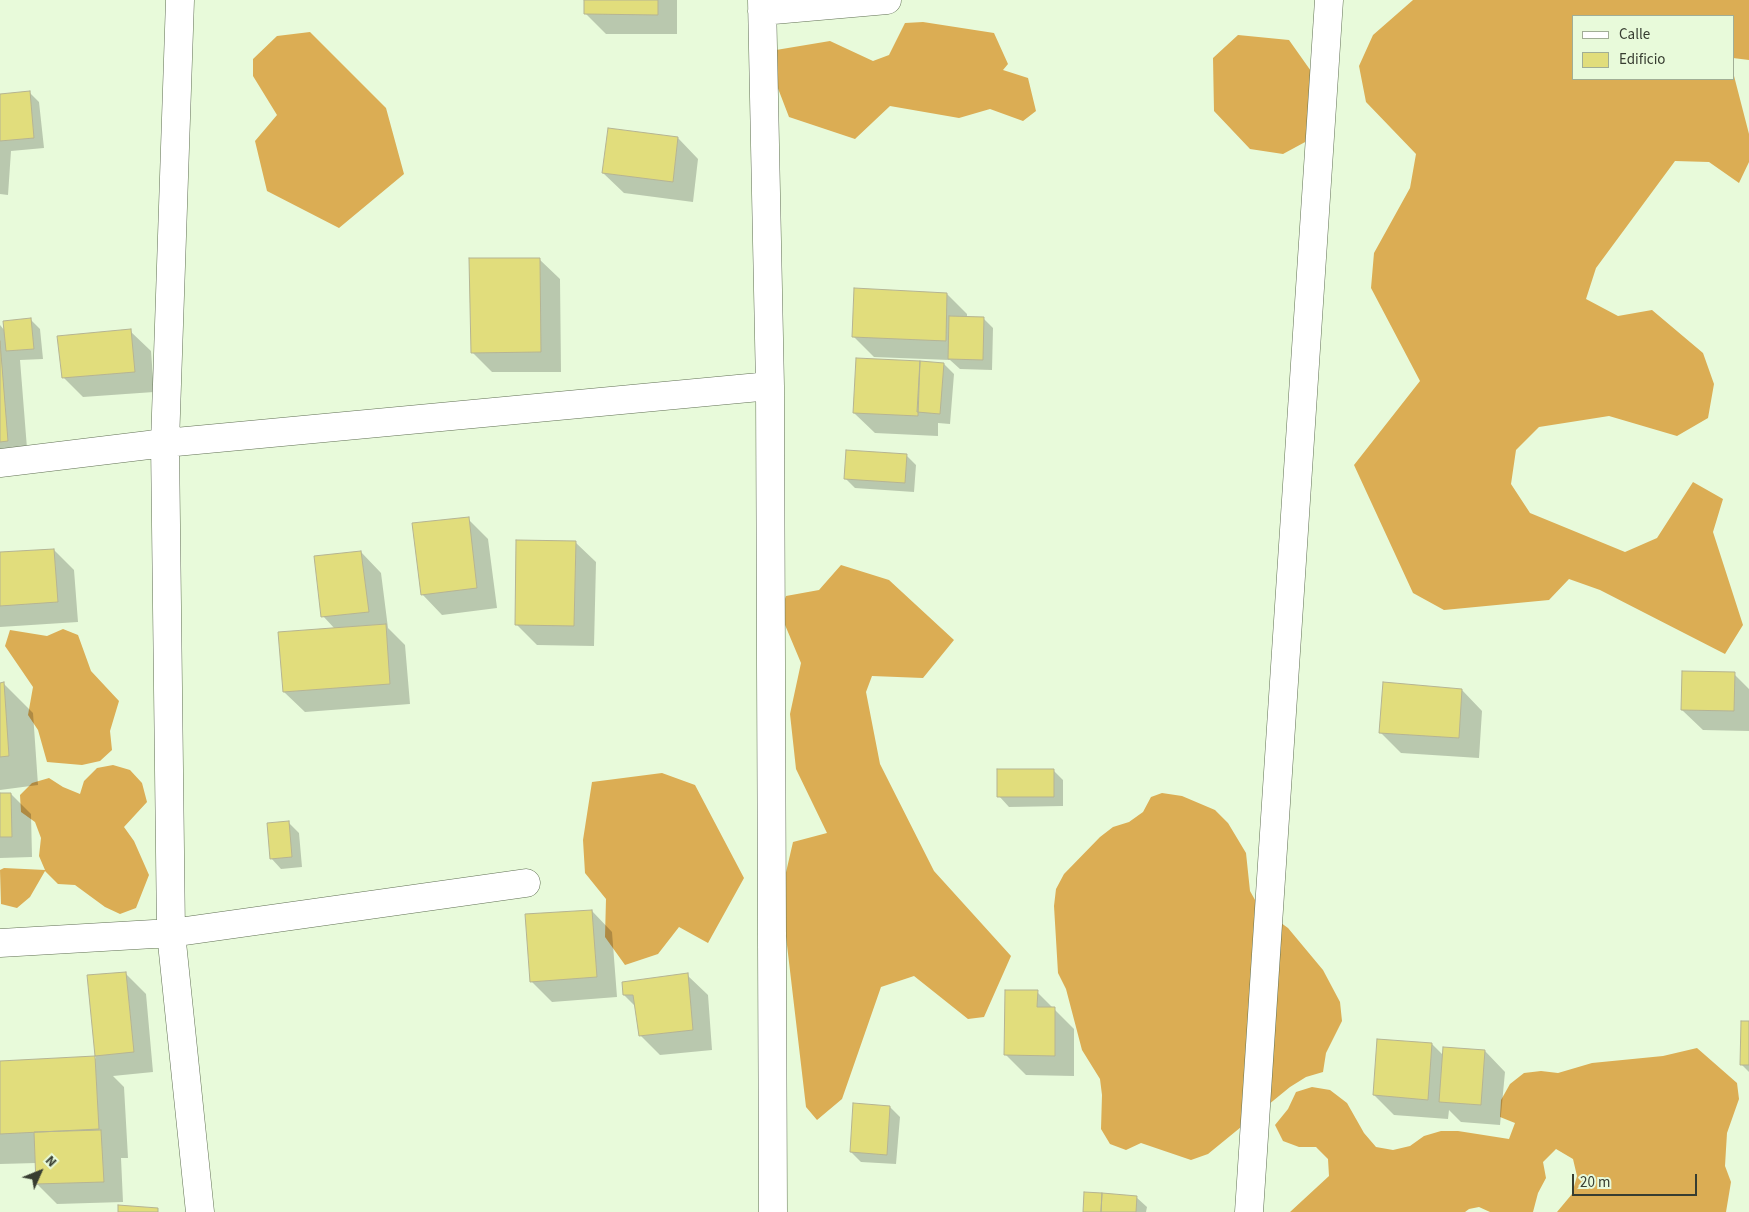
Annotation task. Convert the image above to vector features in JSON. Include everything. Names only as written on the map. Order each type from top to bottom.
[{"type":"street","points":[[180,0],[165,443],[171,933],[200,1212]]},
{"type":"street","points":[[773,1212],[770,386],[762,5],[887,0]]},
{"type":"street","points":[[1249,1212],[1329,0]]},
{"type":"street","points":[[0,463],[165,443],[770,386]]},
{"type":"street","points":[[0,943],[171,933],[526,883]]},
{"type":"shaded area","points":[[1413,0],[1749,0],[1749,60],[1734,58],[1734,15],[1572,15],[1572,80],[1734,80],[1734,76],[1749,134],[1749,162],[1739,183],[1709,162],[1675,161],[1596,268],[1586,299],[1618,316],[1652,310],[1703,353],[1714,384],[1708,418],[1677,436],[1609,416],[1539,427],[1516,450],[1511,484],[1530,513],[1625,552],[1657,538],[1693,482],[1723,499],[1713,532],[1743,625],[1725,654],[1600,590],[1569,579],[1549,600],[1444,610],[1413,593],[1354,465],[1420,381],[1371,288],[1374,253],[1410,188],[1416,154],[1366,102],[1359,66],[1373,35]]},
{"type":"shaded area","points":[[923,22],[994,33],[1008,64],[1003,70],[1028,78],[1036,111],[1023,121],[990,109],[959,118],[890,106],[855,139],[789,117],[764,52],[830,41],[873,61],[889,55],[905,23]]},
{"type":"shaded area","points":[[310,32],[386,108],[404,174],[339,228],[267,191],[255,141],[277,115],[253,76],[253,59],[277,36]]},
{"type":"shaded area","points":[[1238,35],[1289,40],[1318,81],[1307,141],[1283,154],[1250,149],[1214,111],[1213,58]]},
{"type":"shaded area","points":[[841,565],[889,580],[954,640],[923,678],[872,676],[866,692],[880,764],[934,871],[1011,956],[984,1017],[968,1019],[914,976],[881,987],[842,1099],[817,1120],[806,1107],[781,894],[793,842],[827,833],[796,769],[790,714],[801,663],[780,613],[786,596],[819,590]]},
{"type":"shaded area","points":[[63,629],[78,635],[91,671],[119,701],[110,731],[112,750],[100,761],[82,765],[47,762],[38,730],[28,715],[33,687],[5,646],[10,630],[47,636]]},
{"type":"shaded area","points":[[113,765],[130,770],[142,783],[147,802],[124,827],[134,841],[149,875],[136,908],[120,914],[105,907],[75,885],[58,884],[45,871],[30,897],[17,908],[1,904],[0,870],[4,868],[45,870],[39,856],[41,838],[35,822],[21,812],[20,795],[32,783],[49,778],[63,787],[80,794],[84,781],[97,768]]},
{"type":"shaded area","points":[[662,773],[695,785],[744,878],[708,943],[679,927],[658,954],[625,965],[605,937],[606,899],[585,873],[583,840],[592,782]]},
{"type":"shaded area","points":[[1162,793],[1182,796],[1215,810],[1228,823],[1246,853],[1250,891],[1259,907],[1288,928],[1323,970],[1340,1002],[1342,1021],[1326,1053],[1323,1072],[1306,1077],[1290,1087],[1208,1154],[1191,1160],[1141,1143],[1126,1150],[1110,1144],[1101,1129],[1102,1095],[1100,1079],[1082,1050],[1066,989],[1058,973],[1054,906],[1056,889],[1064,874],[1100,837],[1113,827],[1129,822],[1143,812],[1151,797]]},
{"type":"shaded area","points":[[1697,1048],[1737,1083],[1739,1099],[1727,1133],[1725,1166],[1731,1182],[1726,1212],[1557,1212],[1572,1194],[1577,1176],[1573,1159],[1556,1149],[1543,1162],[1546,1178],[1538,1193],[1533,1212],[1490,1212],[1479,1207],[1465,1212],[1290,1212],[1329,1176],[1328,1159],[1316,1147],[1299,1147],[1283,1141],[1275,1125],[1288,1109],[1296,1092],[1312,1087],[1330,1090],[1347,1103],[1364,1133],[1376,1147],[1393,1150],[1410,1146],[1424,1136],[1441,1131],[1458,1131],[1509,1139],[1515,1123],[1500,1117],[1501,1100],[1510,1084],[1524,1073],[1541,1071],[1558,1073],[1592,1063],[1663,1056]]},
{"type":"building","points":[[584,0],[658,0],[658,15],[584,14]]},
{"type":"building","points":[[30,91],[34,138],[0,141],[0,94]]},
{"type":"building","points":[[608,128],[678,137],[673,182],[602,173]]},
{"type":"building","points":[[469,258],[540,258],[541,352],[471,353]]},
{"type":"building","points":[[854,288],[947,293],[946,341],[852,337]]},
{"type":"building","points":[[949,316],[984,317],[983,360],[948,359]]},
{"type":"building","points":[[31,318],[34,349],[6,351],[3,321]]},
{"type":"building","points":[[131,329],[135,372],[62,378],[57,336]]},
{"type":"building","points":[[0,341],[8,441],[0,442]]},
{"type":"building","points":[[856,358],[920,361],[918,416],[853,413]]},
{"type":"building","points":[[920,361],[944,363],[940,414],[917,412]]},
{"type":"building","points":[[846,450],[907,454],[905,483],[844,479]]},
{"type":"building","points":[[469,517],[477,588],[421,595],[412,523]]},
{"type":"building","points":[[516,540],[576,541],[574,626],[515,625]]},
{"type":"building","points":[[54,549],[58,602],[0,606],[0,552]]},
{"type":"building","points":[[361,551],[369,612],[321,617],[314,556]]},
{"type":"building","points":[[386,624],[390,684],[283,692],[278,632]]},
{"type":"building","points":[[1682,671],[1735,672],[1734,711],[1681,710]]},
{"type":"building","points":[[4,682],[9,756],[0,757],[0,683]]},
{"type":"building","points":[[1383,682],[1462,689],[1459,738],[1379,733]]},
{"type":"building","points":[[997,769],[1054,769],[1054,797],[997,797]]},
{"type":"building","points":[[0,793],[11,793],[12,837],[0,837]]},
{"type":"building","points":[[289,821],[292,857],[270,859],[267,823]]},
{"type":"building","points":[[592,910],[597,977],[530,982],[525,914]]},
{"type":"building","points":[[126,972],[134,1052],[95,1056],[87,975]]},
{"type":"building","points":[[688,973],[693,1030],[639,1036],[633,995],[623,995],[622,982]]},
{"type":"building","points":[[1005,990],[1038,990],[1037,1007],[1055,1007],[1055,1056],[1004,1055]]},
{"type":"building","points":[[1741,1021],[1749,1021],[1749,1065],[1740,1065]]},
{"type":"building","points":[[1377,1039],[1432,1043],[1428,1100],[1373,1095]]},
{"type":"building","points":[[1443,1047],[1485,1050],[1481,1105],[1439,1102]]},
{"type":"building","points":[[95,1056],[99,1129],[0,1134],[0,1061]]},
{"type":"building","points":[[853,1103],[890,1106],[887,1155],[850,1152]]},
{"type":"building","points":[[101,1130],[104,1182],[36,1184],[34,1132]]},
{"type":"building","points":[[1084,1192],[1102,1193],[1101,1212],[1083,1212]]},
{"type":"building","points":[[1102,1193],[1137,1196],[1136,1212],[1101,1212]]},
{"type":"building","points":[[118,1205],[158,1208],[158,1212],[118,1212]]}]
